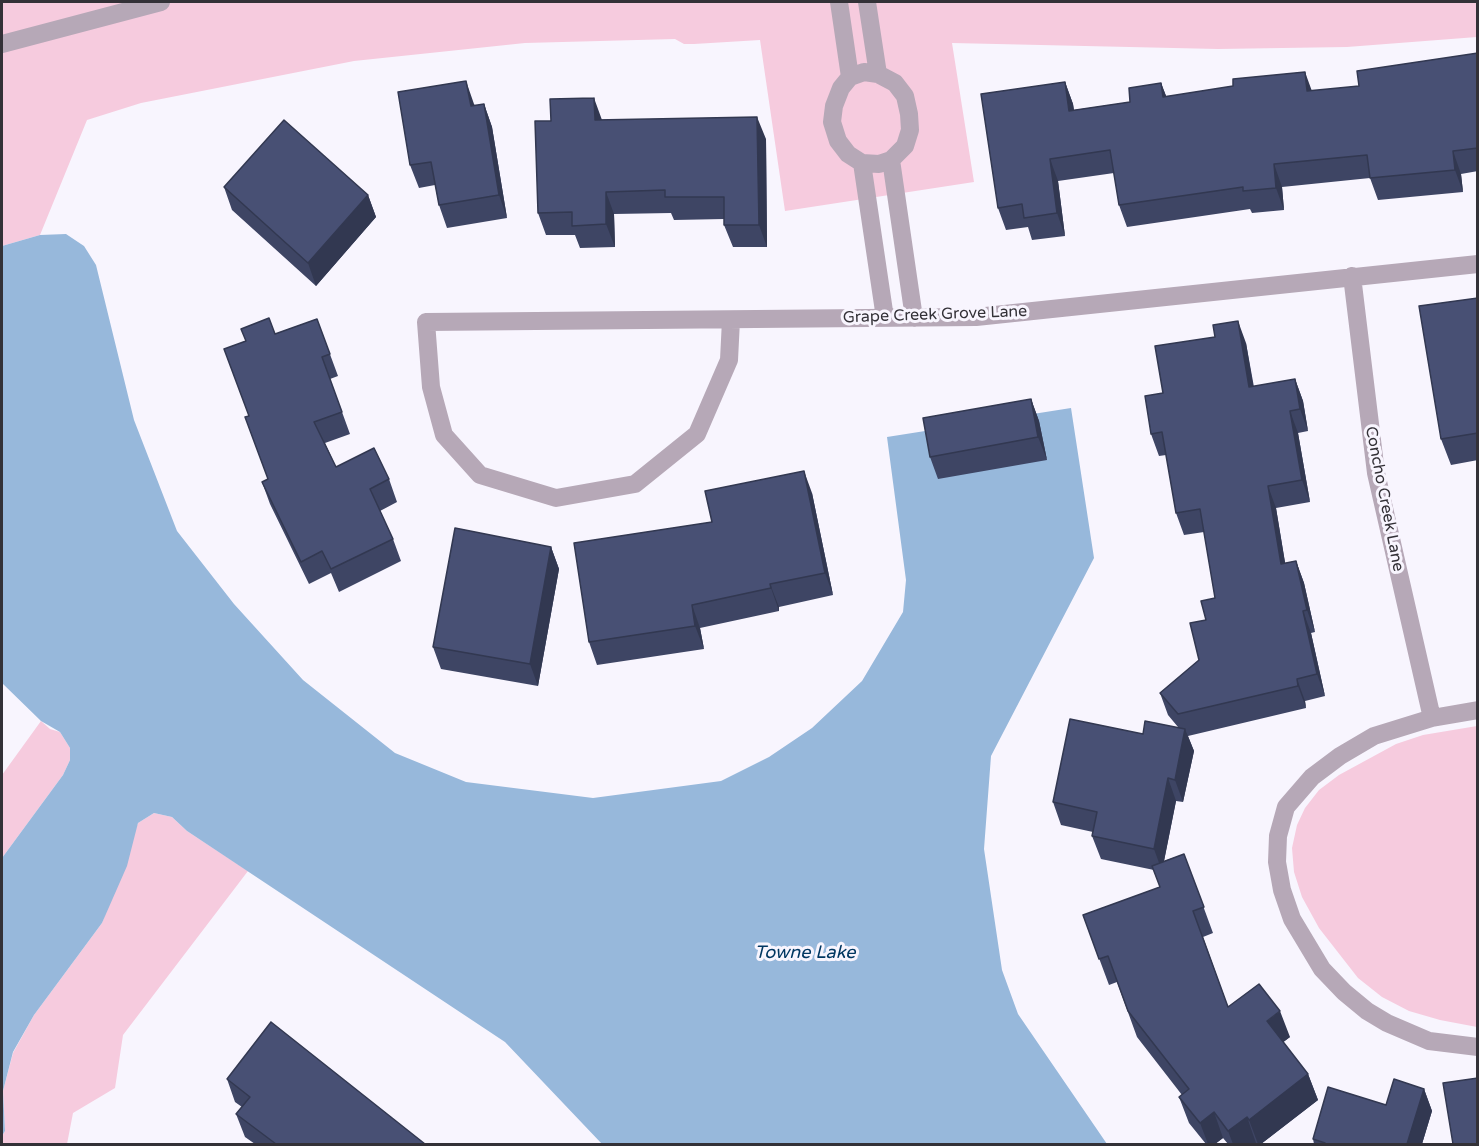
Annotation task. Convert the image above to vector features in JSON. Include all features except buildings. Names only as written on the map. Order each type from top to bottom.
[{"type":"street","points":[[2,44],[160,2]]},
{"type":"street","points":[[839,2],[850,77]]},
{"type":"street","points":[[867,2],[878,74]]},
{"type":"street","points":[[864,72],[878,74],[895,82],[905,96],[910,130],[905,146],[891,160],[879,164],[862,163],[848,154],[838,141],[832,122],[834,106],[841,88],[850,77],[864,72]]},
{"type":"street","points":[[891,160],[914,318]]},
{"type":"street","points":[[862,163],[885,318]]},
{"type":"street","name":"Grape Creek Grove Lane","points":[[731,320],[729,360],[697,434],[635,484],[556,498],[480,475],[444,435],[431,387],[426,322],[914,318],[1004,314],[1478,264]]},
{"type":"street","name":"Concho Creek Lane","points":[[1352,276],[1376,473],[1432,718]]},
{"type":"street","points":[[1478,710],[1432,718],[1374,736],[1340,756],[1312,777],[1286,807],[1278,836],[1277,862],[1282,890],[1292,919],[1322,969],[1344,992],[1367,1011],[1408,1032],[1430,1041],[1478,1047]]},
{"type":"shaded area","points":[[2,2],[1477,2],[1477,37],[1347,47],[1218,49],[952,43],[974,182],[785,211],[760,40],[694,44],[684,44],[675,39],[525,43],[354,61],[141,103],[87,120],[40,235],[2,246]]},
{"type":"shaded area","points":[[41,721],[50,729],[60,732],[70,748],[70,760],[63,775],[2,858],[2,775]]},
{"type":"shaded area","points":[[1477,726],[1478,1027],[1409,1011],[1382,997],[1358,978],[1319,928],[1302,897],[1294,872],[1292,848],[1297,825],[1305,808],[1319,790],[1339,775],[1396,744],[1423,735]]},
{"type":"shaded area","points":[[154,813],[172,817],[187,831],[248,871],[123,1035],[115,1088],[73,1113],[67,1144],[2,1144],[5,1131],[3,1091],[13,1053],[34,1015],[102,923],[138,823]]},
{"type":"water","name":"Towne Lake","points":[[66,234],[84,246],[96,265],[134,420],[177,531],[234,604],[303,680],[395,753],[466,782],[593,798],[721,781],[769,757],[812,728],[862,681],[903,612],[906,580],[887,437],[1071,408],[1094,558],[991,756],[984,849],[1002,970],[1018,1014],[1107,1144],[602,1144],[505,1042],[187,831],[172,817],[154,813],[138,823],[127,866],[102,923],[34,1015],[13,1052],[3,1091],[5,1131],[2,1136],[2,858],[63,775],[70,760],[70,748],[60,732],[41,721],[2,683],[2,246],[40,235]]}]
